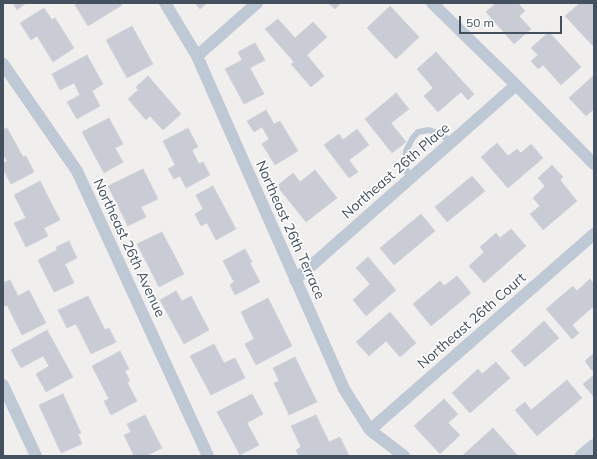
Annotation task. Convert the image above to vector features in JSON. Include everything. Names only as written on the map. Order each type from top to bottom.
[{"type":"street","name":"Northeast 26th Terrace","points":[[165,3],[197,56],[344,389],[370,430],[404,456]]},
{"type":"street","points":[[197,56],[258,3]]},
{"type":"street","points":[[432,3],[594,164]]},
{"type":"street","name":"Northeast 26th Avenue","points":[[3,64],[77,171],[208,456]]},
{"type":"street","name":"Northeast 26th Place","points":[[295,280],[516,86]]},
{"type":"street","name":"Northeast 26th Court","points":[[370,430],[594,234]]},
{"type":"street","points":[[3,384],[36,456]]},
{"type":"street","points":[[582,456],[594,446]]},
{"type":"lane","points":[[409,180],[405,162],[406,152],[412,138],[418,132],[429,130],[440,134],[452,142]]},
{"type":"building","points":[[13,3],[26,3],[17,10]]},
{"type":"building","points":[[78,3],[121,3],[122,5],[88,26],[75,5]]},
{"type":"building","points":[[195,3],[207,3],[200,9]]},
{"type":"building","points":[[328,3],[341,3],[335,9]]},
{"type":"building","points":[[496,3],[518,3],[525,11],[519,16],[531,29],[514,44],[486,12]]},
{"type":"building","points":[[580,3],[594,3],[594,47],[565,16]]},
{"type":"building","points":[[390,6],[419,37],[396,59],[367,28]]},
{"type":"building","points":[[44,8],[52,20],[55,18],[74,48],[53,62],[37,36],[31,40],[20,23]]},
{"type":"building","points":[[278,19],[295,38],[313,22],[327,37],[307,55],[324,76],[311,87],[291,64],[294,62],[265,29]]},
{"type":"building","points":[[132,26],[153,64],[127,78],[106,40]]},
{"type":"building","points":[[549,32],[581,67],[561,85],[543,65],[538,69],[531,61],[538,55],[531,48]]},
{"type":"building","points":[[255,43],[265,60],[250,68],[264,94],[244,104],[225,69],[242,60],[238,52]]},
{"type":"building","points":[[436,52],[474,94],[468,100],[461,92],[438,112],[424,96],[433,88],[417,69]]},
{"type":"building","points":[[87,55],[103,84],[92,91],[100,106],[77,119],[67,102],[80,95],[74,83],[60,90],[52,74]]},
{"type":"building","points":[[594,75],[594,109],[586,116],[569,98]]},
{"type":"building","points":[[148,76],[181,114],[163,130],[150,116],[146,120],[128,99],[138,90],[136,87]]},
{"type":"building","points":[[396,93],[409,109],[391,123],[406,142],[392,153],[365,119]]},
{"type":"building","points":[[266,110],[274,124],[280,121],[298,151],[275,165],[262,144],[269,139],[262,127],[254,132],[247,121]]},
{"type":"building","points":[[109,118],[123,144],[115,148],[123,162],[104,173],[82,132]]},
{"type":"building","points":[[7,128],[23,157],[26,156],[34,172],[11,184],[3,169],[3,163],[7,161],[3,153],[3,130]]},
{"type":"building","points":[[188,128],[198,147],[192,150],[199,164],[203,162],[210,175],[186,188],[180,176],[174,179],[168,169],[175,165],[163,141]]},
{"type":"building","points":[[357,129],[369,145],[349,160],[358,172],[349,178],[324,145],[339,134],[343,140]]},
{"type":"building","points":[[497,143],[508,156],[517,149],[521,153],[531,144],[543,158],[508,188],[481,157]]},
{"type":"building","points":[[552,165],[563,177],[560,180],[577,201],[543,230],[530,214],[540,206],[533,198],[545,186],[538,178]]},
{"type":"building","points":[[143,169],[158,199],[141,207],[146,217],[128,226],[108,186]]},
{"type":"building","points":[[315,170],[337,198],[306,222],[277,186],[293,173],[300,182]]},
{"type":"building","points":[[472,176],[485,191],[447,222],[435,207]]},
{"type":"building","points":[[40,181],[60,220],[44,228],[48,236],[26,247],[14,223],[26,218],[14,195]]},
{"type":"building","points":[[213,186],[236,229],[216,240],[207,223],[201,226],[195,214],[203,209],[196,195]]},
{"type":"building","points":[[421,214],[435,231],[394,265],[380,248]]},
{"type":"building","points":[[511,229],[526,246],[484,283],[469,266],[484,252],[480,247],[496,233],[500,238]]},
{"type":"building","points":[[162,232],[184,274],[159,287],[137,244]]},
{"type":"building","points":[[69,241],[77,258],[65,264],[74,283],[54,292],[38,260],[57,250],[56,247]]},
{"type":"building","points":[[245,249],[252,262],[250,263],[260,282],[235,295],[230,285],[234,282],[223,261]]},
{"type":"building","points":[[368,257],[396,290],[366,316],[353,300],[370,284],[356,268]]},
{"type":"building","points":[[457,276],[471,293],[431,326],[413,304],[440,281],[444,286]]},
{"type":"building","points":[[590,279],[594,284],[594,306],[572,325],[579,333],[572,339],[546,309],[573,286],[577,291]]},
{"type":"building","points":[[10,280],[18,296],[29,290],[46,323],[22,335],[7,305],[3,307],[3,283]]},
{"type":"building","points":[[176,291],[182,301],[191,296],[209,330],[184,344],[160,300]]},
{"type":"building","points":[[88,296],[105,330],[109,328],[116,342],[91,354],[76,324],[67,328],[58,310]]},
{"type":"building","points":[[268,298],[292,346],[256,365],[245,344],[254,339],[241,312]]},
{"type":"building","points":[[390,312],[416,343],[400,357],[386,341],[369,356],[356,342]]},
{"type":"building","points":[[544,321],[559,338],[525,367],[511,351]]},
{"type":"building","points":[[47,330],[73,377],[46,392],[36,374],[49,366],[43,356],[21,368],[11,350]]},
{"type":"building","points":[[214,344],[224,363],[235,358],[245,378],[211,395],[190,356]]},
{"type":"building","points":[[120,351],[129,369],[125,371],[130,381],[127,382],[137,401],[111,415],[104,401],[109,399],[92,366]]},
{"type":"building","points":[[594,353],[594,373],[585,361]]},
{"type":"building","points":[[295,357],[317,402],[289,415],[274,383],[279,381],[273,368]]},
{"type":"building","points":[[496,362],[510,378],[470,413],[452,393],[478,369],[482,374]]},
{"type":"building","points":[[594,375],[594,395],[593,396],[583,384]]},
{"type":"building","points":[[567,380],[582,398],[537,436],[515,410],[525,402],[531,410]]},
{"type":"building","points":[[63,394],[81,433],[78,434],[82,444],[61,453],[39,405]]},
{"type":"building","points":[[252,394],[263,414],[247,423],[259,445],[240,455],[217,412]]},
{"type":"building","points":[[444,399],[458,414],[448,423],[460,435],[440,454],[414,426]]},
{"type":"building","points":[[145,415],[162,448],[146,456],[134,456],[124,435],[131,432],[127,424]]},
{"type":"building","points":[[316,415],[329,442],[340,437],[349,456],[299,456],[296,450],[301,447],[291,426]]},
{"type":"building","points":[[493,428],[518,456],[462,456]]}]
